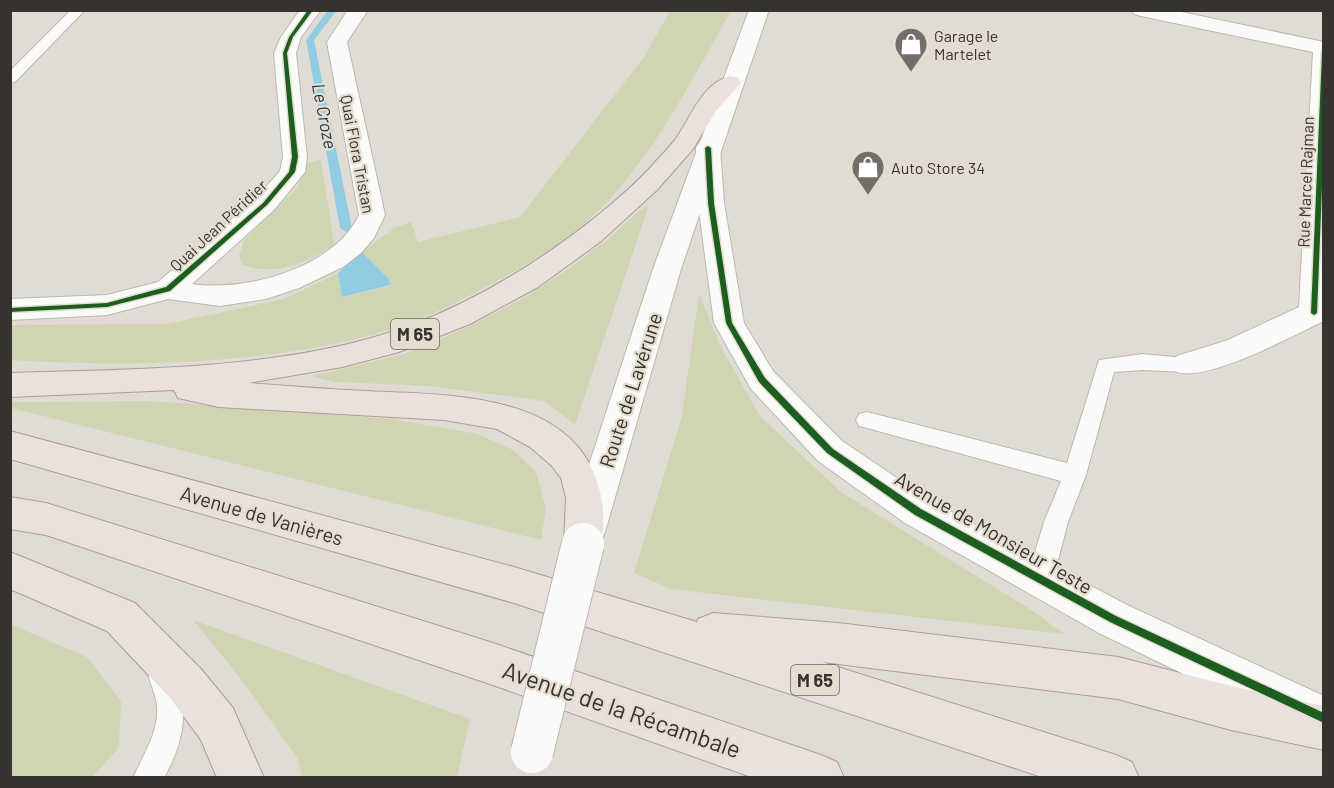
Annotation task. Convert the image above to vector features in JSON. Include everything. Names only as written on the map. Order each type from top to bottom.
[{"type":"main road","name":"M 65","points":[[10,385],[141,381],[293,366],[388,344],[459,317],[532,278],[584,240],[648,184],[684,144],[706,108],[730,83]]},
{"type":"main road","name":"M 65","points":[[141,381],[219,394],[444,407],[504,417],[542,437],[563,455],[577,473],[584,498],[583,544]]},
{"type":"main road","name":"Avenue de Vanières","points":[[10,446],[514,585],[660,630]]},
{"type":"main road","name":"Avenue de la Récambale","points":[[10,513],[46,519],[490,663],[821,777]]},
{"type":"main road","points":[[10,570],[121,617],[186,684],[217,724],[241,777]]},
{"type":"main road","name":"M 65","points":[[660,630],[1116,777]]},
{"type":"main road","points":[[660,630],[838,643],[1118,678],[1231,708],[1323,728]]},
{"type":"street","name":"Quai Jean Péridier","points":[[168,289],[265,204],[292,172],[295,157],[285,53],[291,37],[311,10]]},
{"type":"street","name":"Quai Flora Tristan","points":[[168,289],[204,295],[248,293],[306,274],[332,261],[363,236],[372,215],[337,42],[358,10]]},
{"type":"street","name":"Route de Lavérune","points":[[529,765],[583,544],[623,404],[730,83],[759,10]]},
{"type":"street","points":[[1141,10],[1323,50]]},
{"type":"street","name":"Rue Marcel Rajman","points":[[1188,364],[1239,348],[1319,314],[1323,50]]},
{"type":"street","name":"Avenue de Monsieur Teste","points":[[708,148],[711,203],[729,323],[762,380],[830,451],[918,512],[1113,619],[1323,718]]},
{"type":"street","points":[[10,310],[107,305],[168,289]]},
{"type":"lane","points":[[10,79],[79,10]]},
{"type":"lane","points":[[1040,579],[1056,522],[1075,475],[1106,365],[1143,362],[1188,364]]},
{"type":"lane","points":[[867,420],[1075,475]]},
{"type":"lane","points":[[148,777],[163,751],[171,708],[156,654]]},
{"type":"green space","points":[[670,11],[731,11],[660,133],[609,200],[570,236],[510,274],[421,319],[363,337],[314,348],[264,355],[161,363],[109,364],[11,360],[10,325],[167,324],[284,299],[338,273],[343,297],[391,286],[388,278],[362,252],[396,227],[411,222],[418,242],[520,217],[644,57]]},
{"type":"green space","points":[[321,159],[334,245],[291,266],[267,269],[243,265],[239,257],[244,240],[298,187],[305,164]]},
{"type":"green space","points":[[649,205],[575,425],[544,401],[430,386],[334,382],[312,376],[401,355],[468,327],[522,299],[564,272]]},
{"type":"green space","points":[[699,294],[722,349],[760,416],[841,492],[1036,613],[1064,634],[671,589],[634,573],[682,416]]},
{"type":"green space","points":[[151,401],[391,419],[478,434],[513,450],[536,472],[546,509],[541,540],[11,408],[11,402]]},
{"type":"green space","points":[[193,620],[470,719],[457,777],[302,777],[298,759],[241,679]]},
{"type":"green space","points":[[10,624],[87,657],[121,701],[119,748],[92,777],[11,777]]},
{"type":"water","points":[[362,252],[388,278],[391,285],[342,297],[338,273]]},
{"type":"waterway","name":"Le Croze","points":[[333,10],[310,40],[346,228]]},
{"type":"cycle path","points":[[10,310],[107,305],[168,289],[265,204],[292,172],[295,157],[285,53],[291,37],[311,10]]},
{"type":"cycle path","points":[[1314,313],[1324,52]]},
{"type":"cycle path","points":[[708,148],[711,203],[729,323],[762,380],[830,451],[918,512],[1113,619],[1324,718]]},
{"type":"place","name":"Garage le Martelet","points":[[911,73]]},
{"type":"place","name":"Auto Store 34","points":[[868,196]]}]
